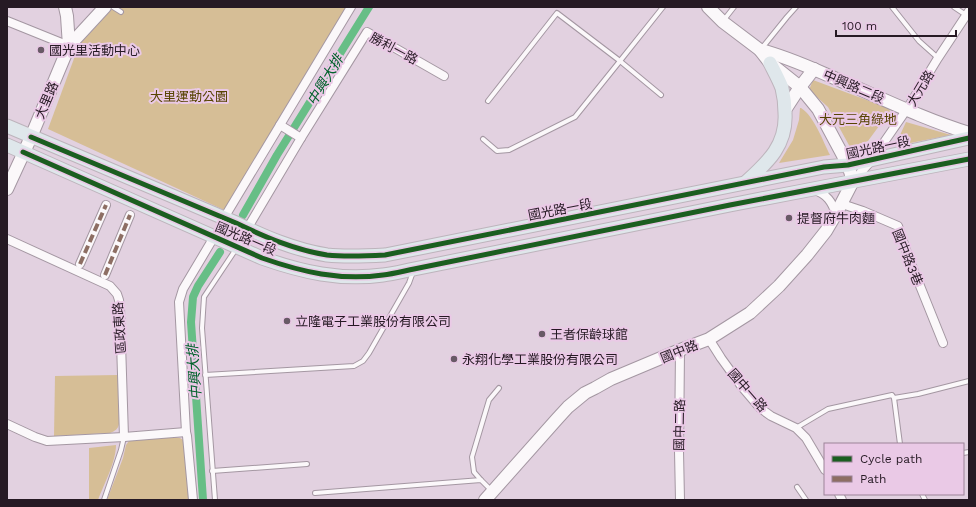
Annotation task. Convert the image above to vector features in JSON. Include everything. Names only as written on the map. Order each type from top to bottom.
[{"type":"main road","points":[[745,183],[773,155],[779,145],[785,128],[786,121],[782,88],[770,63]]},
{"type":"main road","name":"國光路一段","points":[[7,126],[286,245],[319,253],[362,257],[386,255],[824,167],[848,166],[969,138]]},
{"type":"main road","name":"國光路一段","points":[[7,145],[214,237],[280,264],[305,272],[358,276],[383,275],[730,204],[853,182],[969,158]]},
{"type":"street","name":"大里路","points":[[7,189],[31,137],[69,46],[65,7]]},
{"type":"street","points":[[7,21],[69,46],[105,7]]},
{"type":"street","points":[[224,218],[351,7]]},
{"type":"street","name":"中興路二段","points":[[708,7],[723,22],[760,50],[770,63],[800,87],[818,109],[848,166],[853,182]]},
{"type":"street","name":"大元路","points":[[853,182],[871,160],[907,109],[968,13]]},
{"type":"street","name":"勝利一路","points":[[247,229],[367,32],[444,76]]},
{"type":"street","name":"中興路二段","points":[[760,50],[814,69],[947,126],[969,133]]},
{"type":"street","points":[[785,110],[814,69]]},
{"type":"street","points":[[280,125],[302,138]]},
{"type":"street","name":"國中路","points":[[489,496],[560,415],[585,393],[611,379],[709,339],[750,313],[767,299],[807,255],[826,231],[853,182]]},
{"type":"street","points":[[811,190],[822,192],[833,206],[839,209]]},
{"type":"street","points":[[80,264],[106,205]]},
{"type":"street","name":"國中路3巷","points":[[839,209],[863,210],[898,226],[908,256],[943,343]]},
{"type":"street","points":[[106,275],[130,215]]},
{"type":"street","points":[[193,500],[186,432],[178,302],[183,289],[214,237]]},
{"type":"street","name":"區政東路","points":[[7,239],[110,286],[117,294],[120,308],[124,437]]},
{"type":"street","name":"國中一路","points":[[709,339],[742,387],[760,408],[771,416],[796,428],[806,438],[824,468]]},
{"type":"street","name":"國中二路","points":[[680,350],[678,451],[680,500]]},
{"type":"street","points":[[7,424],[47,441],[186,432]]},
{"type":"lane","points":[[112,7],[121,12]]},
{"type":"lane","points":[[483,139],[497,151],[508,150],[575,117],[663,7]]},
{"type":"lane","points":[[723,22],[734,7]]},
{"type":"lane","points":[[760,50],[796,7]]},
{"type":"lane","points":[[892,7],[919,41],[938,58]]},
{"type":"lane","points":[[954,7],[968,13]]},
{"type":"lane","points":[[488,101],[557,13],[661,95]]},
{"type":"lane","points":[[214,500],[202,328],[204,297],[238,247]]},
{"type":"lane","points":[[205,375],[354,366],[363,361],[369,353],[409,283],[414,269]]},
{"type":"lane","points":[[796,428],[828,409],[880,397],[892,395],[894,398],[918,394],[969,381]]},
{"type":"lane","points":[[489,496],[481,480],[474,472],[472,457],[489,400],[499,388]]},
{"type":"lane","points":[[894,398],[900,443]]},
{"type":"lane","points":[[104,500],[122,450],[124,437]]},
{"type":"lane","points":[[212,471],[307,464]]},
{"type":"lane","points":[[315,493],[481,480]]},
{"type":"lane","points":[[797,487],[806,500]]},
{"type":"green space","name":"大里運動公園","points":[[114,7],[346,7],[224,210],[48,129],[79,45]]},
{"type":"green space","name":"大元三角綠地","points":[[813,80],[888,108],[890,111],[868,141],[850,147],[828,107],[809,90]]},
{"type":"green space","name":"大元三角綠地","points":[[800,108],[806,112],[814,123],[830,155],[779,163],[793,140],[799,120]]},
{"type":"green space","name":"大元三角綠地","points":[[906,122],[951,135],[895,146]]},
{"type":"green space","points":[[118,375],[119,424],[116,430],[110,433],[54,436],[55,376]]},
{"type":"green space","points":[[172,437],[180,438],[185,441],[190,500],[107,500],[123,458],[126,445],[129,441]]},
{"type":"green space","points":[[116,445],[112,466],[98,500],[89,500],[89,448]]},
{"type":"waterway","name":"中興大排","points":[[243,215],[277,155],[369,7]]},
{"type":"waterway","name":"中興大排","points":[[203,500],[191,322],[193,297],[198,286],[220,252]]},
{"type":"marked path","points":[[80,264],[106,205]]},
{"type":"marked path","points":[[105,275],[130,215]]},
{"type":"cycle path","points":[[31,137],[280,242],[315,253],[349,256],[385,255],[824,167],[848,165],[969,138]]},
{"type":"cycle path","points":[[23,152],[262,258],[321,274],[352,277],[387,275],[730,205],[969,159]]},
{"type":"place","name":"國光里活動中心","points":[[41,50]]},
{"type":"place","name":"提督府牛肉麵","points":[[789,218]]},
{"type":"place","name":"立隆電子工業股份有限公司","points":[[287,321]]},
{"type":"place","name":"王者保齡球館","points":[[542,334]]},
{"type":"place","name":"永翔化學工業股份有限公司","points":[[454,359]]}]
